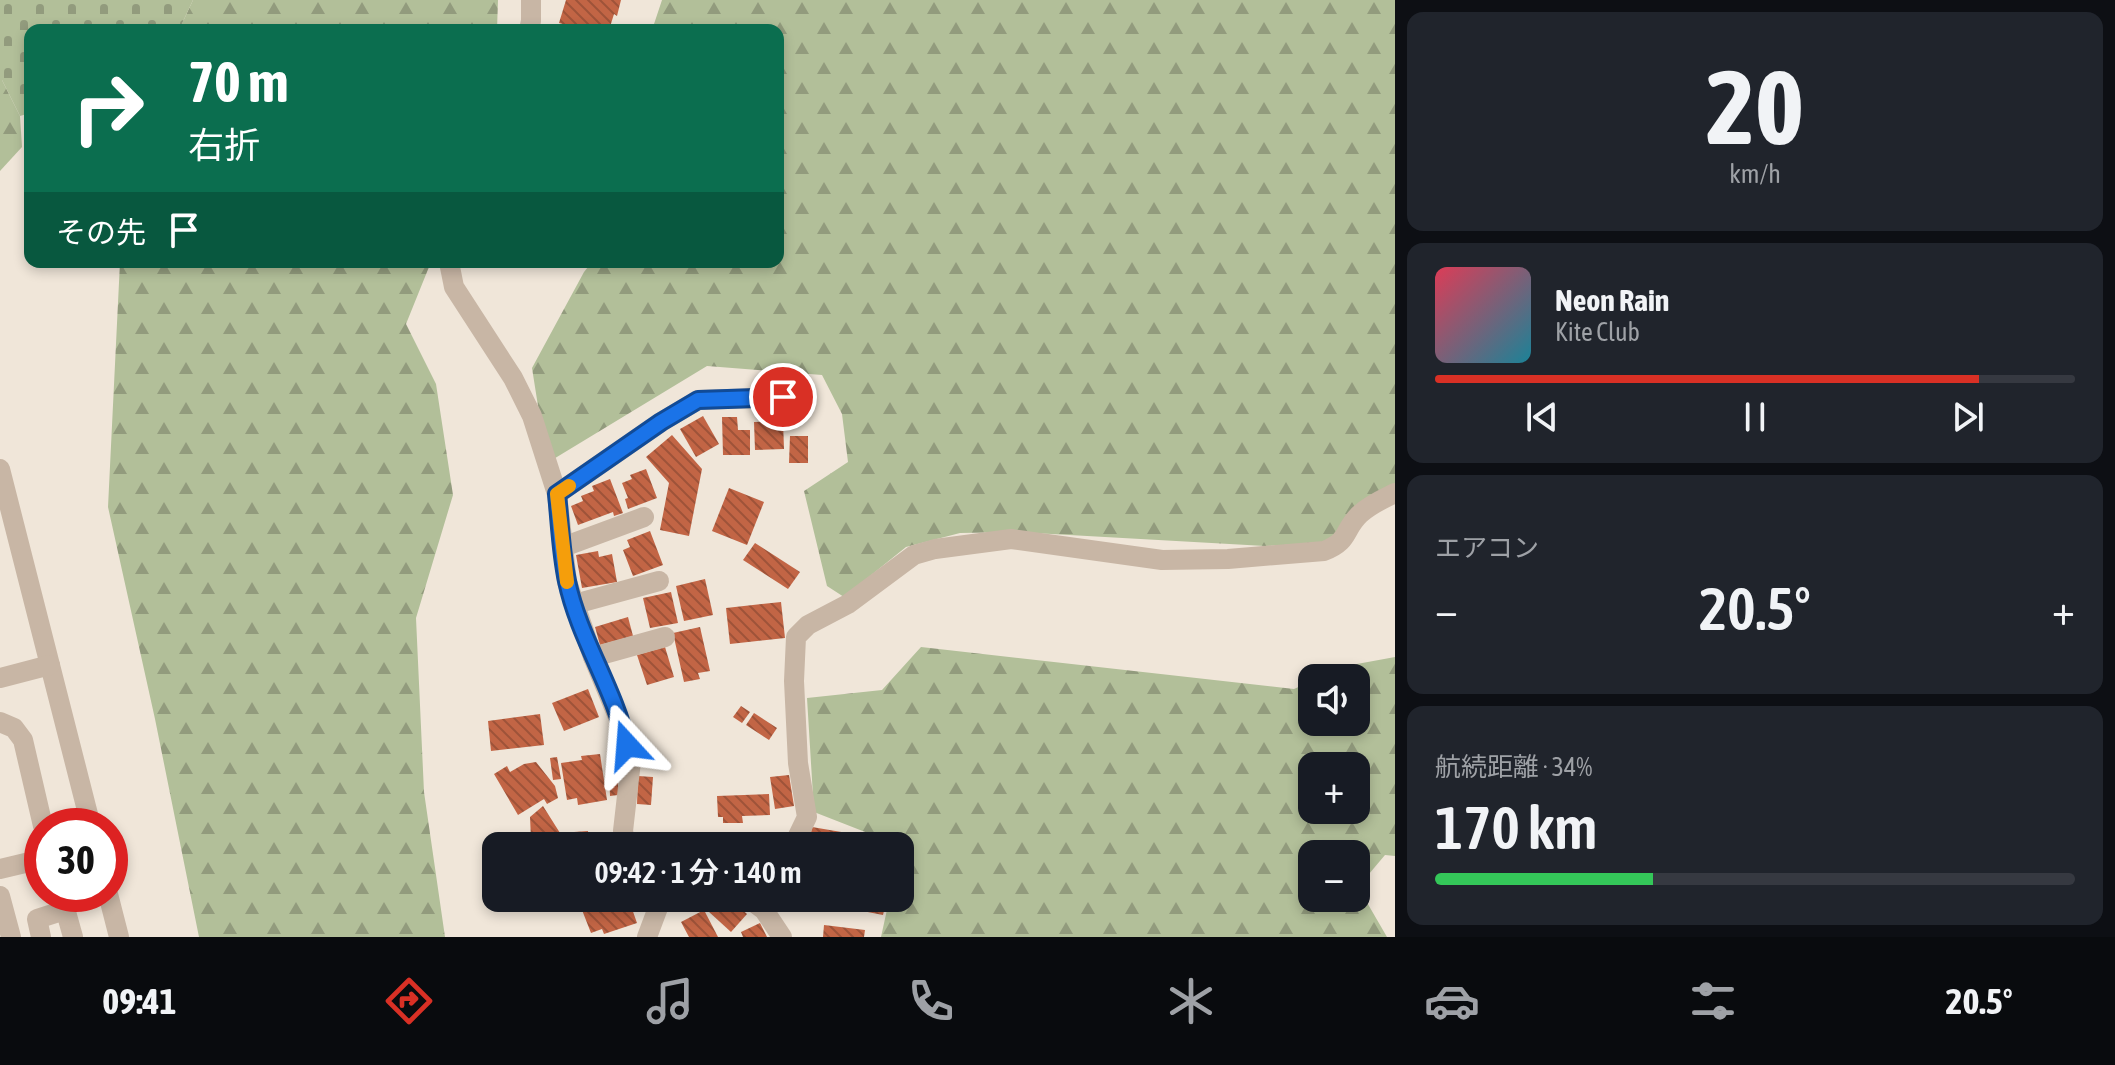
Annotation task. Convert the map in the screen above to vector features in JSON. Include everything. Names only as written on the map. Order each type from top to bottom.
[{"type":"street","points":[[529,24],[531,0]]},
{"type":"street","points":[[450,268],[454,287],[513,378],[532,416],[557,494],[567,582],[593,657],[623,729],[631,761],[623,832]]},
{"type":"street","points":[[557,494],[698,400],[783,397]]},
{"type":"street","points":[[0,469],[9,545],[50,665],[86,808]]},
{"type":"street","points":[[800,832],[807,817],[798,763],[794,681],[796,637],[808,625],[848,604],[914,555],[935,549],[1011,539],[1162,560],[1228,559],[1324,551],[1338,545],[1357,516],[1395,493]]},
{"type":"street","points":[[563,547],[644,517]]},
{"type":"street","points":[[575,604],[659,581]]},
{"type":"street","points":[[593,657],[665,637]]},
{"type":"street","points":[[0,678],[50,665]]},
{"type":"street","points":[[0,722],[14,728],[23,740],[39,808]]},
{"type":"street","points":[[0,869],[24,863]]},
{"type":"street","points":[[0,896],[11,937]]},
{"type":"street","points":[[41,937],[37,919],[48,912]]},
{"type":"street","points":[[66,912],[73,937]]},
{"type":"street","points":[[113,912],[119,937]]},
{"type":"street","points":[[647,937],[656,912]]},
{"type":"street","points":[[766,912],[782,937]]},
{"type":"green space","points":[[0,0],[193,0],[182,24],[24,24],[24,115],[20,116],[0,80]]},
{"type":"green space","points":[[193,0],[498,0],[497,24],[182,24]]},
{"type":"green space","points":[[662,0],[1395,0],[1395,485],[1337,534],[1321,543],[1265,546],[1015,532],[960,533],[906,547],[844,597],[827,586],[804,491],[848,462],[842,414],[822,375],[707,366],[547,463],[532,368],[587,268],[784,268],[784,24],[654,24]]},
{"type":"green space","points":[[0,80],[20,116],[22,147],[0,171]]},
{"type":"green space","points":[[120,268],[429,268],[406,324],[436,384],[453,495],[416,618],[424,792],[445,937],[199,937],[108,507]]},
{"type":"green space","points":[[921,647],[1298,687],[1298,736],[1370,736],[1370,664],[1357,664],[1395,657],[1395,856],[1385,855],[1370,873],[1370,840],[1298,840],[1298,912],[1370,912],[1370,908],[1387,937],[881,937],[886,912],[914,912],[914,832],[865,832],[814,812],[807,698],[882,690]]},
{"type":"building","points":[[566,0],[621,0],[617,16],[614,14],[611,24],[559,23]]},
{"type":"building","points":[[703,416],[719,444],[696,457],[680,429]]},
{"type":"building","points":[[722,417],[737,417],[738,430],[750,430],[750,455],[723,455]]},
{"type":"building","points":[[783,421],[784,449],[755,450],[754,422]]},
{"type":"building","points":[[672,435],[702,469],[689,536],[660,530],[669,483],[646,457]]},
{"type":"building","points":[[790,436],[808,436],[808,463],[789,463]]},
{"type":"building","points":[[646,469],[657,498],[628,509],[625,499],[628,498],[622,483],[632,479],[630,475]]},
{"type":"building","points":[[610,479],[623,513],[614,516],[613,512],[578,525],[571,506],[583,501],[581,496],[594,491],[592,486]]},
{"type":"building","points":[[729,488],[764,502],[747,545],[712,531]]},
{"type":"building","points":[[650,531],[663,565],[633,576],[623,550],[630,547],[627,540]]},
{"type":"building","points":[[755,543],[800,572],[788,589],[743,560]]},
{"type":"building","points":[[598,551],[599,557],[612,554],[617,582],[582,588],[576,555]]},
{"type":"building","points":[[705,579],[713,615],[684,621],[676,586]]},
{"type":"building","points":[[671,592],[678,623],[650,628],[643,598]]},
{"type":"building","points":[[781,602],[785,638],[730,644],[726,608]]},
{"type":"building","points":[[628,617],[633,636],[600,645],[595,627]]},
{"type":"building","points":[[700,627],[710,671],[698,673],[700,679],[684,682],[673,633]]},
{"type":"building","points":[[665,647],[674,677],[647,685],[637,655]]},
{"type":"building","points":[[588,689],[599,717],[564,731],[552,703]]},
{"type":"building","points":[[741,706],[750,712],[742,723],[733,717]]},
{"type":"building","points":[[754,713],[777,728],[769,740],[746,725]]},
{"type":"building","points":[[540,714],[544,745],[491,751],[488,721]]},
{"type":"building","points":[[600,754],[607,800],[578,805],[577,798],[567,800],[561,763]]},
{"type":"building","points":[[557,757],[561,779],[553,780],[550,758]]},
{"type":"building","points":[[536,762],[555,786],[558,798],[547,804],[544,799],[518,815],[494,774],[507,766],[510,772],[524,764]]},
{"type":"building","points":[[609,774],[618,774],[618,795],[610,796]]},
{"type":"building","points":[[789,775],[794,806],[775,809],[770,777]]},
{"type":"building","points":[[638,776],[653,777],[651,805],[637,804]]},
{"type":"building","points":[[769,794],[770,815],[742,816],[743,823],[723,823],[723,817],[718,817],[717,796]]},
{"type":"building","points":[[543,806],[559,832],[531,832],[530,817]]},
{"type":"building","points":[[812,827],[841,832],[811,832]]},
{"type":"building","points":[[583,912],[633,912],[637,923],[604,934],[602,929],[591,933]]},
{"type":"building","points":[[705,912],[718,937],[689,937],[681,922]]},
{"type":"building","points":[[709,912],[747,914],[731,932]]},
{"type":"building","points":[[760,923],[767,937],[743,937],[741,932]]},
{"type":"building","points":[[824,925],[865,930],[864,937],[823,937]]},
{"type":"slow traffic","points":[[567,582],[557,494],[569,486]]},
{"type":"route","points":[[627,745],[567,582],[557,494],[698,400],[783,397]]}]
